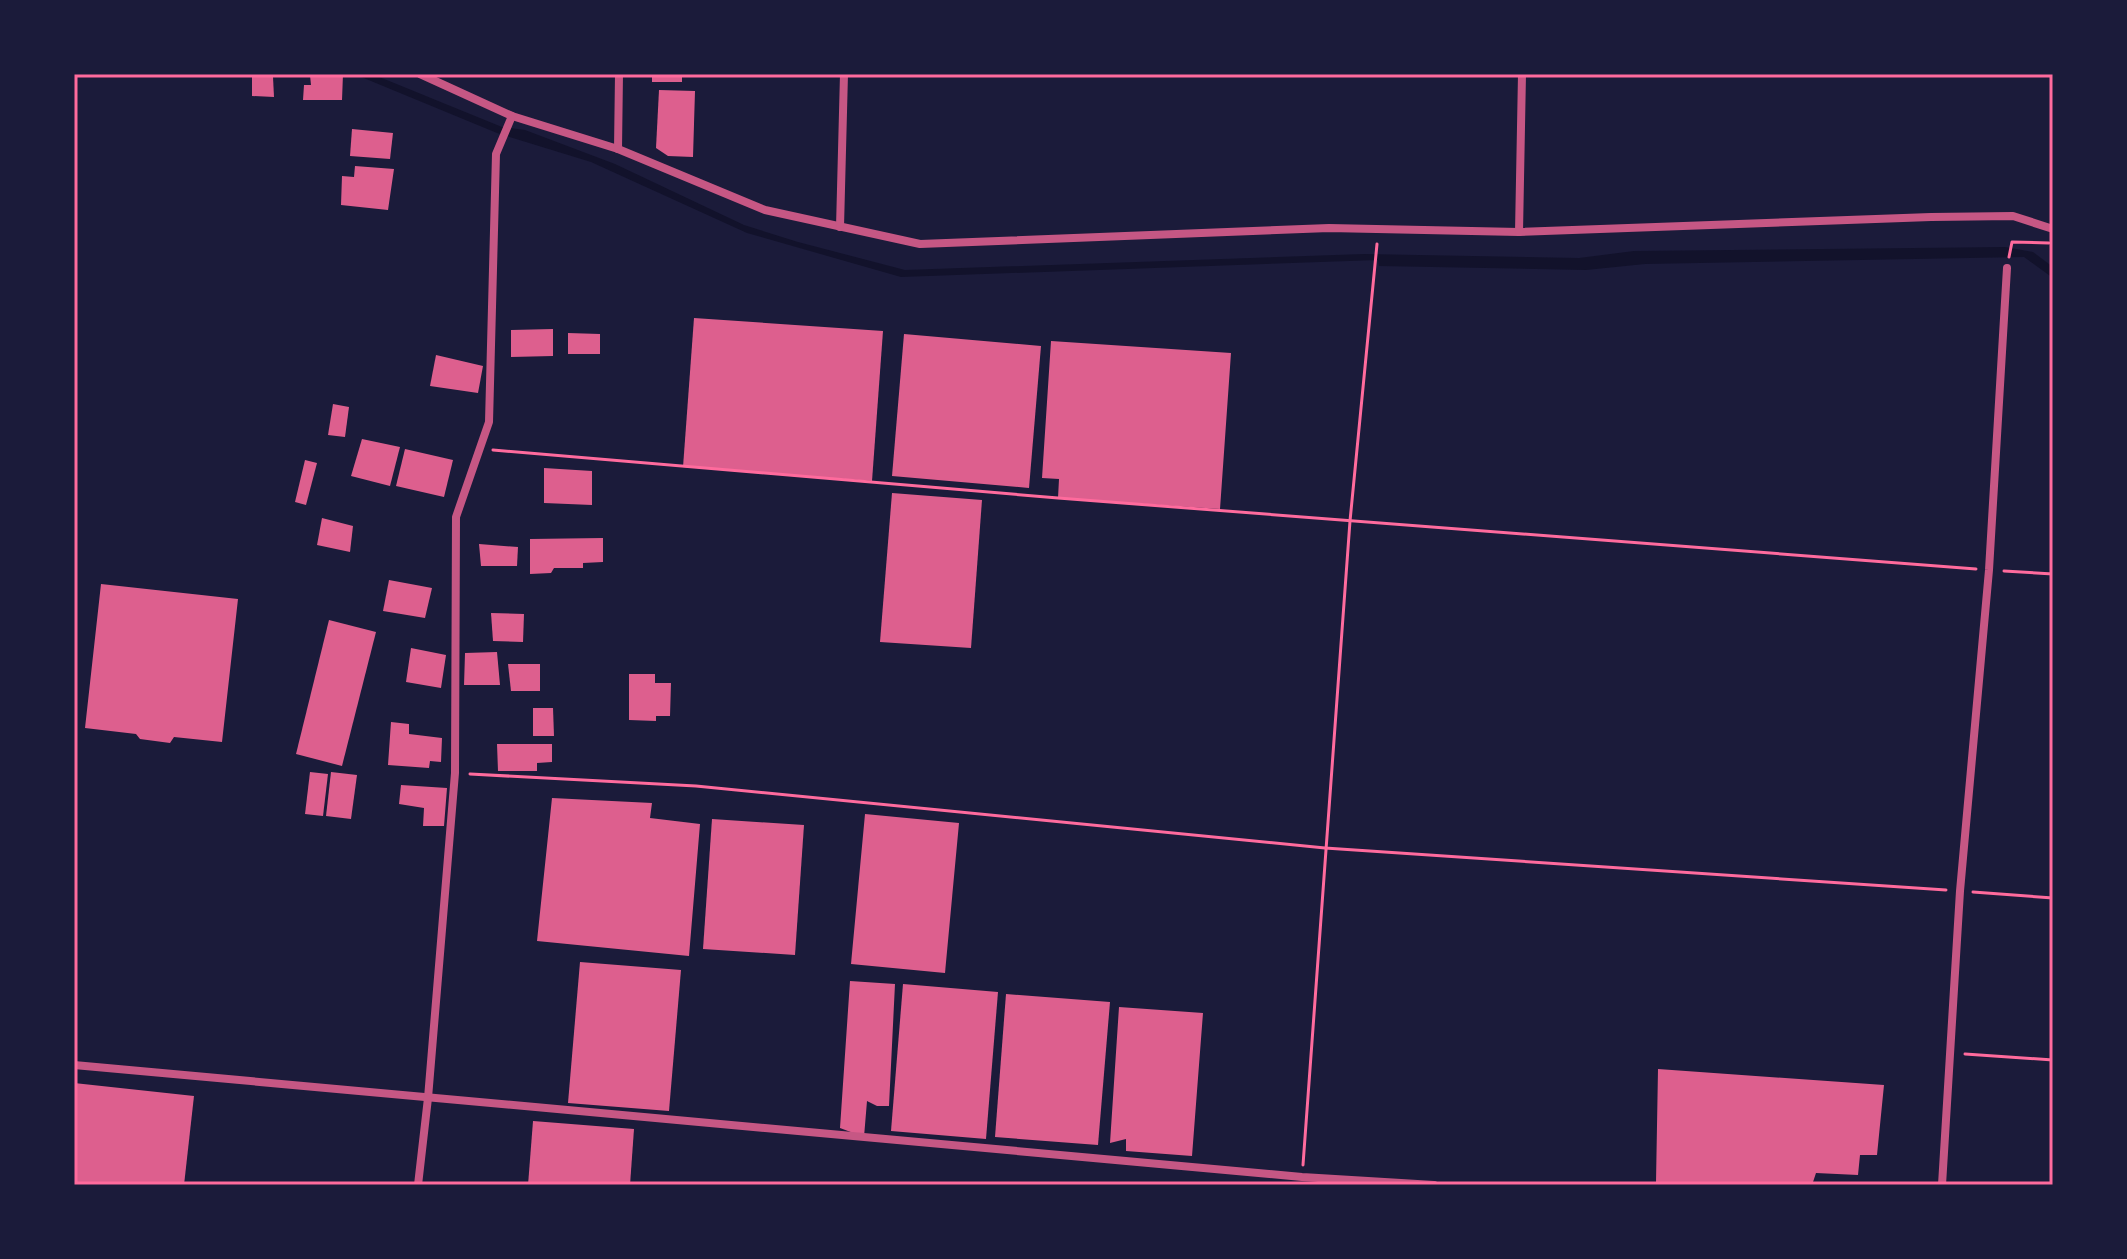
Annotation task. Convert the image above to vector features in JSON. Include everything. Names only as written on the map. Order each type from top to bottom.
[{"type":"street","points":[[420,74],[512,116],[618,149],[765,210],[920,244],[1329,228],[1519,232],[1999,216],[2013,216],[2053,229]]},
{"type":"street","points":[[618,149],[619,74]]},
{"type":"street","points":[[840,227],[844,74]]},
{"type":"street","points":[[1519,232],[1522,74]]},
{"type":"street","points":[[418,1185],[455,773],[456,517],[489,422],[496,154],[512,116]]},
{"type":"street","points":[[1942,1185],[1960,891],[1989,570],[2007,268]]},
{"type":"street","points":[[74,1065],[1302,1181],[1434,1185]]},
{"type":"path","points":[[1302,1181],[1350,521],[1379,229]]},
{"type":"path","points":[[2007,268],[2012,242],[2053,243]]},
{"type":"path","points":[[481,448],[1350,521],[2053,574]]},
{"type":"path","points":[[455,773],[696,786],[1325,848],[2053,898]]},
{"type":"path","points":[[1950,1052],[2053,1060]]},
{"type":"shaded area","points":[[354,74],[372,74],[502,127],[525,130],[615,164],[744,225],[905,270],[1364,254],[1579,258],[1634,251],[2005,247],[2033,252],[2053,267],[2053,278],[2024,257],[1645,264],[1586,270],[1379,266],[1378,260],[901,277],[747,233],[591,162],[497,133]]},
{"type":"building","points":[[343,74],[342,100],[303,100],[304,85],[311,85],[310,75]]},
{"type":"building","points":[[652,74],[682,74],[682,82],[652,82]]},
{"type":"building","points":[[252,77],[273,77],[274,97],[252,96]]},
{"type":"building","points":[[659,90],[695,91],[693,157],[668,156],[656,148]]},
{"type":"building","points":[[352,129],[393,133],[390,159],[350,156]]},
{"type":"building","points":[[355,166],[394,169],[388,210],[341,205],[342,176],[354,177]]},
{"type":"building","points":[[694,318],[883,331],[872,481],[683,467]]},
{"type":"building","points":[[553,329],[553,356],[511,357],[511,330]]},
{"type":"building","points":[[568,333],[600,334],[600,354],[568,354]]},
{"type":"building","points":[[904,334],[1041,346],[1029,488],[892,476]]},
{"type":"building","points":[[1051,341],[1231,353],[1220,509],[1058,498],[1059,479],[1042,478]]},
{"type":"building","points":[[436,355],[483,366],[478,393],[430,386]]},
{"type":"building","points":[[333,404],[349,407],[345,437],[328,435]]},
{"type":"building","points":[[362,439],[400,447],[390,486],[351,476]]},
{"type":"building","points":[[405,449],[453,460],[444,497],[396,486]]},
{"type":"building","points":[[305,460],[317,463],[306,505],[295,502]]},
{"type":"building","points":[[544,468],[592,471],[592,505],[544,503]]},
{"type":"building","points":[[892,493],[982,500],[971,648],[880,642]]},
{"type":"building","points":[[322,518],[353,526],[350,552],[317,545]]},
{"type":"building","points":[[603,538],[603,562],[583,563],[583,568],[554,568],[551,573],[530,574],[530,539]]},
{"type":"building","points":[[479,544],[518,547],[517,566],[481,566]]},
{"type":"building","points":[[389,580],[432,588],[425,618],[383,611]]},
{"type":"building","points":[[101,584],[238,599],[222,742],[174,737],[170,743],[140,739],[136,734],[85,728]]},
{"type":"building","points":[[491,613],[524,614],[523,642],[493,641]]},
{"type":"building","points":[[329,620],[376,632],[342,766],[296,754]]},
{"type":"building","points":[[411,648],[446,655],[441,688],[406,682]]},
{"type":"building","points":[[497,652],[500,685],[464,685],[465,653]]},
{"type":"building","points":[[508,664],[540,664],[540,691],[511,691]]},
{"type":"building","points":[[629,674],[655,674],[655,683],[671,683],[670,716],[656,716],[656,721],[629,720]]},
{"type":"building","points":[[533,708],[553,708],[554,736],[533,736]]},
{"type":"building","points":[[391,722],[409,724],[409,734],[442,738],[441,762],[430,761],[429,768],[388,765]]},
{"type":"building","points":[[497,744],[552,744],[552,762],[537,763],[537,771],[498,771]]},
{"type":"building","points":[[310,772],[328,774],[323,816],[305,814]]},
{"type":"building","points":[[331,772],[357,775],[351,819],[326,816]]},
{"type":"building","points":[[401,785],[447,788],[444,826],[423,826],[424,808],[399,804]]},
{"type":"building","points":[[552,798],[652,803],[650,818],[700,824],[689,956],[537,941]]},
{"type":"building","points":[[865,814],[959,823],[945,973],[851,964]]},
{"type":"building","points":[[712,819],[804,825],[795,955],[703,949]]},
{"type":"building","points":[[580,962],[681,970],[669,1111],[568,1103]]},
{"type":"building","points":[[850,981],[895,984],[889,1106],[877,1106],[867,1101],[864,1137],[840,1128]]},
{"type":"building","points":[[903,984],[998,992],[986,1139],[891,1131]]},
{"type":"building","points":[[1006,994],[1110,1002],[1098,1145],[995,1137]]},
{"type":"building","points":[[1119,1007],[1203,1013],[1192,1156],[1126,1151],[1126,1139],[1110,1143]]},
{"type":"building","points":[[1658,1069],[1884,1085],[1877,1155],[1860,1155],[1858,1175],[1816,1173],[1812,1185],[1656,1182]]},
{"type":"building","points":[[74,1083],[194,1096],[184,1185],[74,1185]]},
{"type":"building","points":[[533,1121],[634,1129],[630,1185],[528,1185]]}]
